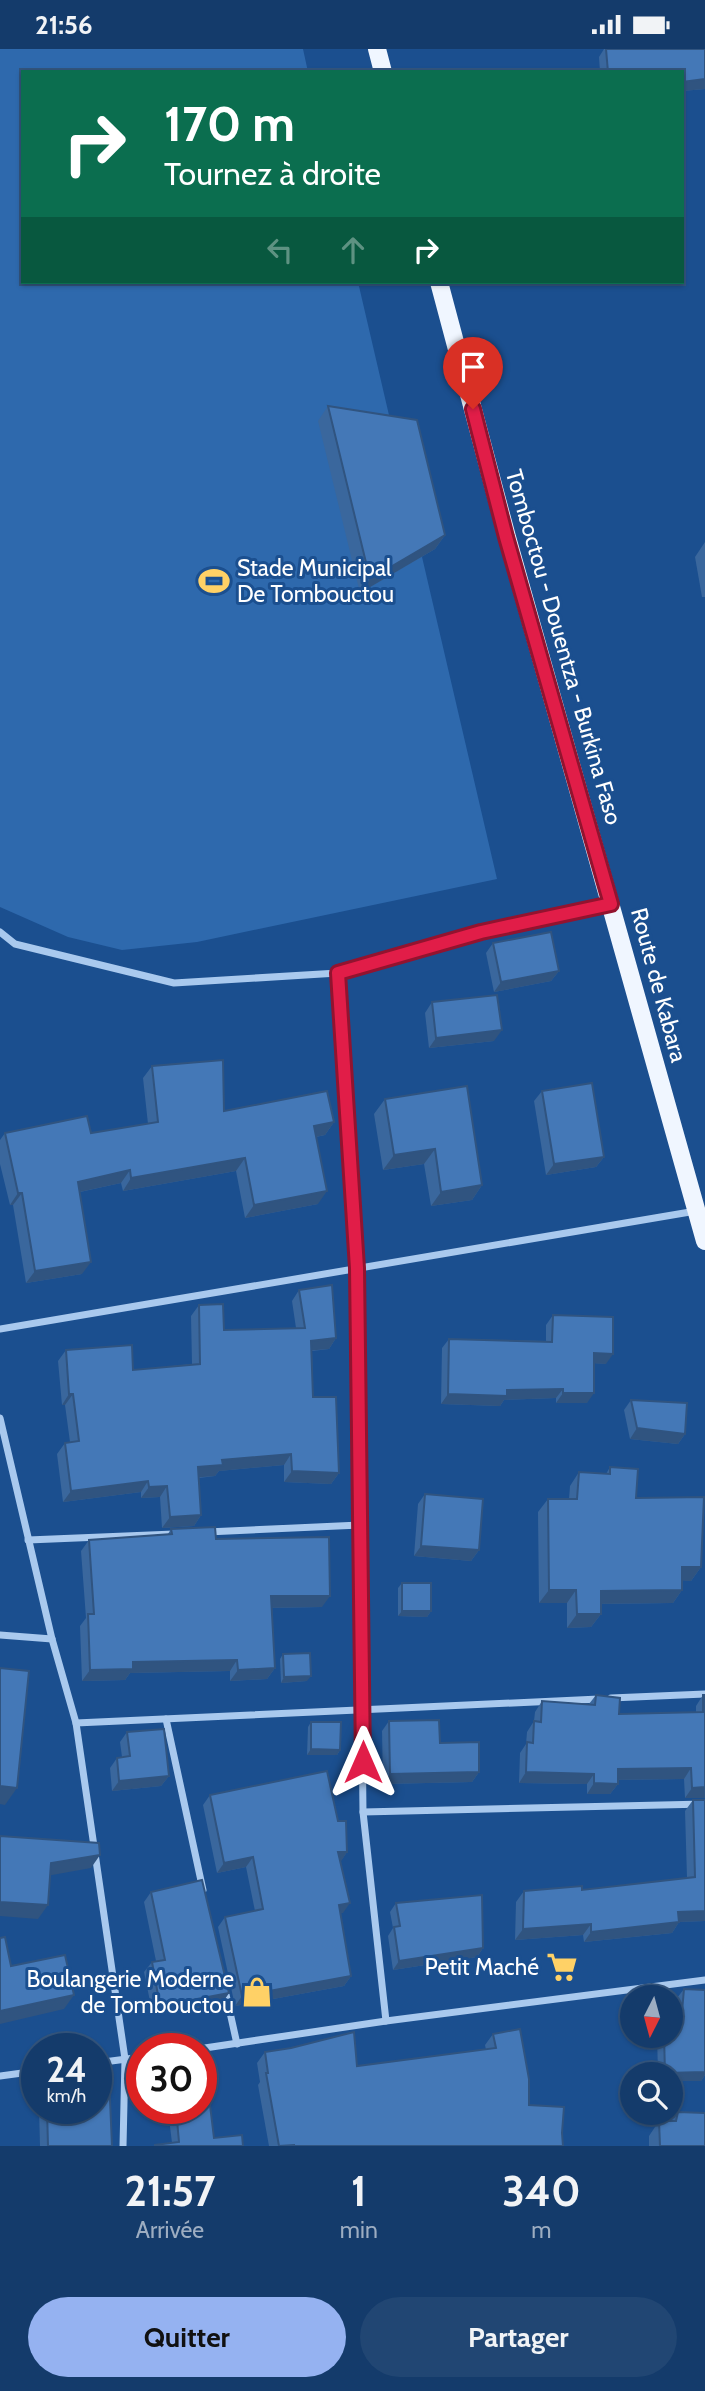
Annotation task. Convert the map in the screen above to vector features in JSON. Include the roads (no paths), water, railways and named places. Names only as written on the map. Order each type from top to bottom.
[{"type":"main road","points":[[377,49],[382,70]]},
{"type":"main road","name":"Tomboctou - Douentza - Burkina Faso","points":[[440,284],[506,537],[611,904]]},
{"type":"main road","name":"Route de Kabara","points":[[611,904],[705,1241]]},
{"type":"street","points":[[0,932],[15,944],[174,983],[338,973],[481,932],[611,904]]},
{"type":"street","points":[[338,973],[357,1268],[363,1812],[386,2021]]},
{"type":"street","points":[[0,1329],[697,1211]]},
{"type":"street","points":[[0,1418],[52,1639],[76,1723],[125,2059],[123,2146]]},
{"type":"street","points":[[194,1533],[360,1525]]},
{"type":"street","points":[[28,1540],[180,1533]]},
{"type":"street","points":[[0,1635],[52,1639]]},
{"type":"street","points":[[76,1723],[705,1694]]},
{"type":"street","points":[[166,1719],[204,1895]]},
{"type":"street","points":[[363,1812],[705,1804]]},
{"type":"street","points":[[222,1976],[237,2044]]},
{"type":"street","points":[[217,2047],[386,2021],[705,1980]]},
{"type":"street","points":[[112,2061],[125,2059]]},
{"type":"street","points":[[0,2076],[21,2073]]},
{"type":"place","name":"Stade Municipal De Tombouctou","points":[[214,581]]},
{"type":"place","name":"Petit Maché","points":[[562,1967]]},
{"type":"place","name":"Boulangerie Moderne de Tombouctou","points":[[257,1992]]}]
